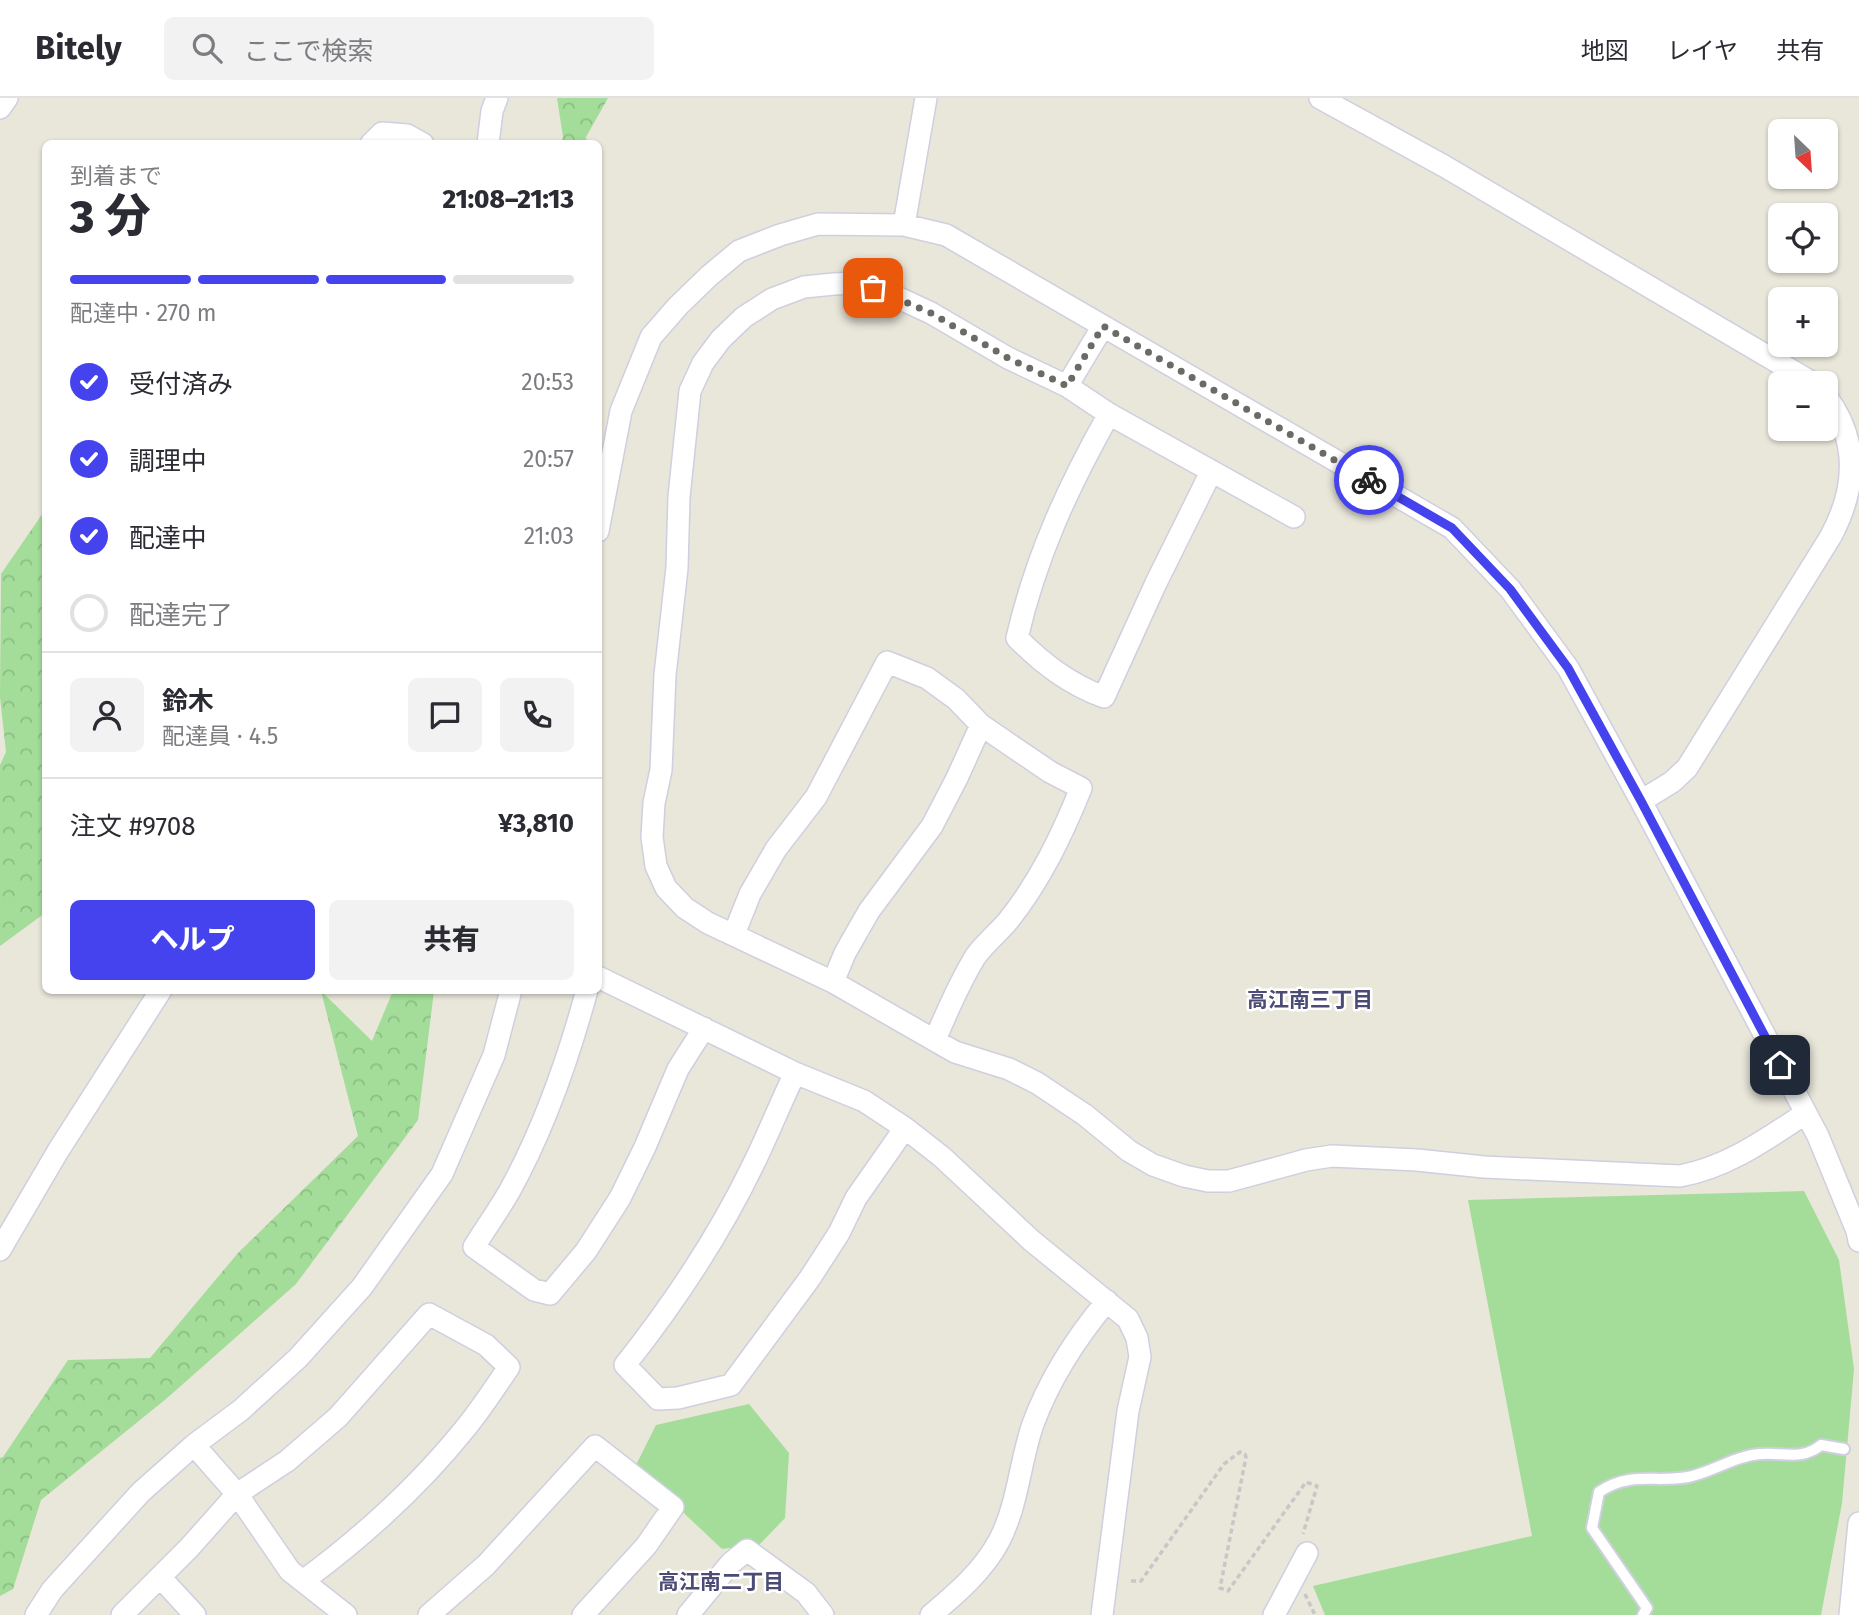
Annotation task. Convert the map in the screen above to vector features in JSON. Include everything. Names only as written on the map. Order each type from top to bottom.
[{"type":"street","points":[[0,108],[8,98]]},
{"type":"street","points":[[488,140],[492,111],[497,98]]},
{"type":"street","points":[[905,225],[926,98]]},
{"type":"street","points":[[1320,98],[1444,166],[1793,371]]},
{"type":"street","points":[[375,140],[382,134],[407,135],[416,140]]},
{"type":"street","points":[[602,510],[621,411],[651,337],[678,306],[739,251],[780,235],[818,224],[905,225],[946,235],[1452,528],[1510,589],[1568,668],[1805,1114],[1847,1207],[1859,1241]]},
{"type":"street","points":[[1294,517],[1109,414],[1067,386],[1008,358],[931,313],[888,293],[858,283],[804,287],[772,299],[744,317],[722,340],[703,363],[690,391],[679,497],[677,568],[666,675],[661,770],[654,803],[652,837],[656,866],[666,888],[685,908],[708,923],[833,982],[955,1052],[1009,1069],[1037,1083],[1153,1166],[1208,1181],[1229,1181],[1306,1160],[1332,1156],[1417,1160],[1484,1167],[1680,1176],[1724,1164],[1805,1114]]},
{"type":"street","points":[[1067,386],[1103,326]]},
{"type":"street","points":[[1641,801],[1672,782],[1687,768],[1843,513],[1853,486],[1856,457],[1848,428],[1838,410]]},
{"type":"street","points":[[1109,414],[1076,473],[1045,541],[1026,597],[1017,638],[1042,663],[1068,681],[1104,697],[1211,472]]},
{"type":"street","points":[[734,934],[750,894],[775,849],[816,797],[887,662],[927,678],[956,699],[981,725],[1051,772],[1081,788],[1063,833],[1042,872],[1009,920],[977,954],[956,989],[935,1040]]},
{"type":"street","points":[[833,982],[845,953],[869,911],[932,826],[981,725]]},
{"type":"street","points":[[602,979],[795,1073],[864,1101],[942,1157],[1032,1241],[1128,1319],[1137,1338],[1140,1357],[1128,1411],[1102,1615]]},
{"type":"street","points":[[0,1250],[58,1151],[158,994]]},
{"type":"street","points":[[36,1615],[52,1590],[141,1492],[241,1410],[298,1358],[362,1287],[442,1174],[494,1055],[510,994]]},
{"type":"street","points":[[586,994],[562,1075],[532,1144],[509,1192],[474,1247],[534,1290],[550,1294],[586,1251],[620,1198],[678,1069],[704,1028]]},
{"type":"street","points":[[795,1073],[755,1162],[723,1222],[655,1327],[625,1365],[659,1399],[678,1398],[731,1385],[810,1278],[839,1233],[856,1198],[905,1128]]},
{"type":"street","points":[[931,1615],[958,1592],[983,1564],[999,1540],[1021,1475],[1033,1425],[1045,1397],[1076,1339],[1107,1301]]},
{"type":"street","points":[[122,1615],[189,1548],[237,1494],[287,1461],[338,1417],[429,1314],[486,1345],[509,1367],[468,1425],[374,1523],[336,1557],[303,1581]]},
{"type":"street","points":[[194,1446],[237,1494],[290,1571],[346,1615]]},
{"type":"street","points":[[429,1615],[495,1556],[595,1446],[673,1507],[646,1546],[583,1615]]},
{"type":"street","points":[[1850,1615],[1859,1523]]},
{"type":"street","points":[[688,1615],[731,1563],[747,1550],[806,1593],[824,1615]]},
{"type":"street","points":[[1274,1615],[1307,1553]]},
{"type":"street","points":[[160,1577],[195,1615]]},
{"type":"lane","points":[[1643,1615],[1647,1608],[1592,1528],[1596,1499],[1600,1492],[1625,1479],[1690,1476],[1746,1456],[1794,1456],[1815,1451],[1821,1445],[1844,1449]]},
{"type":"path","points":[[1131,1581],[1141,1581],[1224,1464],[1240,1452],[1246,1457],[1220,1588],[1228,1591],[1306,1482],[1317,1486],[1302,1530],[1303,1545],[1307,1553]]},
{"type":"green space","points":[[557,98],[608,98],[586,140],[562,140]]},
{"type":"green space","points":[[42,514],[42,915],[0,946],[0,765],[6,752],[0,697],[1,574]]},
{"type":"green space","points":[[322,994],[372,1041],[392,994],[434,994],[418,1120],[296,1284],[166,1399],[41,1500],[13,1589],[0,1596],[0,1458],[68,1360],[150,1358],[238,1253],[358,1136]]},
{"type":"green space","points":[[1804,1191],[1839,1260],[1854,1369],[1842,1503],[1821,1615],[1325,1615],[1313,1586],[1532,1536],[1468,1200]]},
{"type":"green space","points":[[749,1404],[789,1453],[785,1518],[760,1544],[722,1549],[635,1467],[656,1425]]},
{"type":"way so far","points":[[873,288],[931,313],[1008,358],[1067,386],[1103,326],[1369,480]]},
{"type":"district","name":"高江南三丁目","points":[[1310,1000]]},
{"type":"district","name":"高江南二丁目","points":[[721,1582]]},
{"type":"route","points":[[1369,480],[1452,528],[1510,589],[1568,668],[1780,1065]]}]
